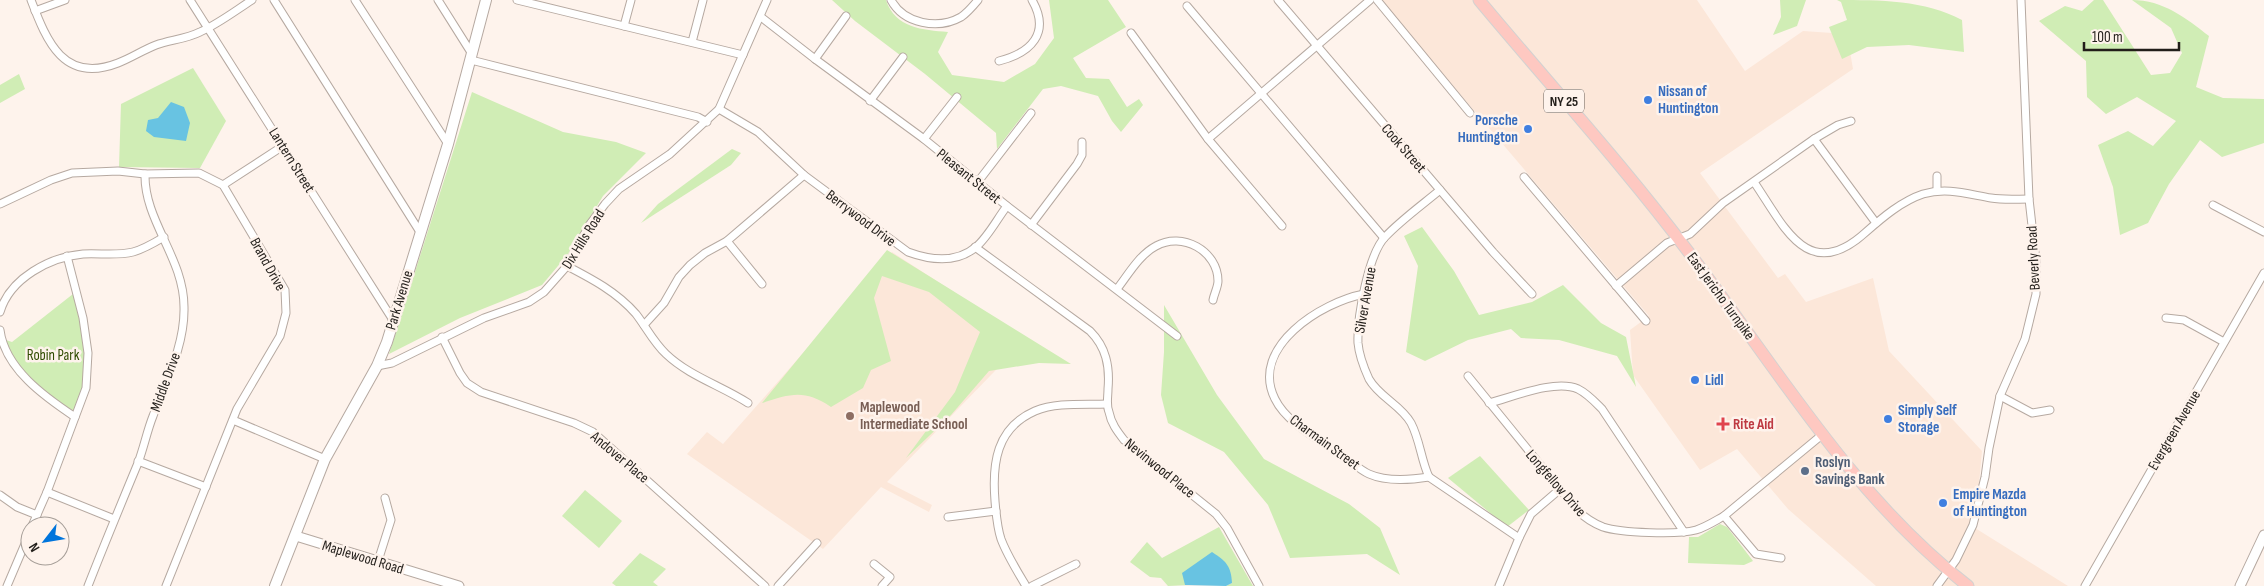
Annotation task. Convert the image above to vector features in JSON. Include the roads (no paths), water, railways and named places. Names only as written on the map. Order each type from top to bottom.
[{"type":"main road","name":"Park Avenue","points":[[275,586],[325,459],[377,366],[448,144],[486,0]]},
{"type":"main road","name":"East Jericho Turnpike","points":[[1479,0],[1678,238],[1823,434],[1896,520],[1948,571],[1968,586]]},
{"type":"street","points":[[31,0],[50,44],[58,54],[76,66],[85,69],[99,69],[117,64],[154,46],[186,37],[208,28],[252,0]]},
{"type":"street","points":[[35,11],[65,0]]},
{"type":"street","name":"Lantern Street","points":[[190,0],[393,320]]},
{"type":"street","points":[[274,0],[420,232]]},
{"type":"street","points":[[356,0],[448,144]]},
{"type":"street","points":[[438,0],[472,57],[698,117],[707,122]]},
{"type":"street","points":[[517,0],[743,55]]},
{"type":"street","points":[[556,9],[559,0]]},
{"type":"street","points":[[624,26],[631,0]]},
{"type":"street","points":[[692,42],[703,0]]},
{"type":"street","name":"Dix Hills Road","points":[[377,366],[392,363],[484,318],[529,302],[544,292],[567,266],[590,224],[619,189],[670,154],[719,109],[767,0]]},
{"type":"street","points":[[891,0],[900,12],[910,18],[934,24],[946,23],[961,16],[978,0]]},
{"type":"street","points":[[999,61],[1016,57],[1034,41],[1040,24],[1032,0]]},
{"type":"street","name":"Cook Street","points":[[1278,0],[1440,190],[1532,294]]},
{"type":"street","points":[[1208,139],[1370,0]]},
{"type":"street","points":[[1377,0],[1470,113]]},
{"type":"street","name":"Beverly Road","points":[[1937,586],[1948,571],[1973,525],[1981,497],[2000,396],[2027,331],[2036,294],[2036,261],[2029,198],[2021,0]]},
{"type":"street","points":[[1187,6],[1384,238]]},
{"type":"street","points":[[815,59],[846,16]]},
{"type":"street","name":"Pleasant Street","points":[[761,17],[924,139],[1031,225],[1177,336]]},
{"type":"street","points":[[1131,33],[1208,139],[1282,226]]},
{"type":"street","points":[[870,100],[903,57]]},
{"type":"street","points":[[924,139],[957,97]]},
{"type":"street","name":"Berrywood Drive","points":[[719,109],[758,132],[804,175],[908,252],[928,259],[958,256],[976,247],[1007,206]]},
{"type":"street","points":[[978,183],[1031,113]]},
{"type":"street","points":[[1616,286],[1667,243],[1690,234],[1724,203],[1814,139],[1838,125],[1851,122]]},
{"type":"street","points":[[1814,139],[1876,223]]},
{"type":"street","points":[[1031,225],[1077,164],[1082,155],[1082,142]]},
{"type":"street","points":[[0,204],[72,173],[118,171],[145,174],[199,173],[223,185],[283,146]]},
{"type":"street","name":"Middle Drive","points":[[88,586],[138,461],[183,329],[183,288],[177,265],[148,202],[145,174]]},
{"type":"street","points":[[644,325],[664,303],[679,277],[690,265],[705,253],[727,241],[804,175]]},
{"type":"street","points":[[1936,176],[1938,190]]},
{"type":"street","points":[[1524,177],[1646,322]]},
{"type":"street","points":[[1754,182],[1792,236],[1802,246],[1812,251],[1824,253],[1838,252],[1849,246],[1876,223],[1907,201],[1938,190],[1963,192],[1991,198],[2029,198]]},
{"type":"street","name":"Brand Drive","points":[[166,586],[233,420],[280,336],[286,313],[285,290],[223,185]]},
{"type":"street","name":"Silver Avenue","points":[[1429,477],[1422,462],[1416,434],[1410,422],[1370,381],[1358,344],[1364,294],[1374,255],[1384,238],[1440,190]]},
{"type":"street","points":[[2213,205],[2264,232]]},
{"type":"street","points":[[0,312],[3,303],[12,290],[38,268],[66,256],[132,252],[164,237]]},
{"type":"street","points":[[727,241],[762,284]]},
{"type":"street","points":[[1117,289],[1144,255],[1156,245],[1183,241],[1197,246],[1208,255],[1216,268],[1218,282],[1212,300]]},
{"type":"street","name":"Nevinwood Place","points":[[976,247],[1090,331],[1099,341],[1106,353],[1108,368],[1107,404],[1115,427],[1124,440],[1216,514],[1227,528],[1259,586]]},
{"type":"street","points":[[0,496],[37,515],[86,388],[88,352],[83,318],[66,256]]},
{"type":"street","points":[[567,266],[606,287],[621,299],[665,353],[678,363],[748,403]]},
{"type":"street","name":"Evergreen Avenue","points":[[2085,586],[2264,274]]},
{"type":"street","name":"Charmain Street","points":[[1364,294],[1348,297],[1327,306],[1293,330],[1281,344],[1270,372],[1270,385],[1274,398],[1290,418],[1369,474],[1384,478],[1409,480],[1429,477]]},
{"type":"street","points":[[2166,318],[2184,320],[2224,342]]},
{"type":"street","points":[[0,330],[8,352],[27,380],[39,392],[75,417]]},
{"type":"street","name":"Andover Place","points":[[442,337],[467,383],[481,392],[574,423],[593,432],[766,586]]},
{"type":"street","name":"Longfellow Drive","points":[[1468,376],[1559,490],[1586,519],[1615,530],[1684,532],[1697,530],[1724,516],[1823,434]]},
{"type":"street","points":[[1489,403],[1559,386],[1576,388],[1588,395],[1602,409],[1684,532]]},
{"type":"street","points":[[2000,396],[2032,413],[2050,410]]},
{"type":"street","points":[[1026,586],[1001,538],[996,511],[994,469],[997,453],[1012,427],[1024,418],[1049,407],[1107,404]]},
{"type":"street","points":[[233,420],[325,459]]},
{"type":"street","points":[[138,461],[206,487]]},
{"type":"street","points":[[1429,477],[1519,538]]},
{"type":"street","points":[[1499,586],[1531,514],[1559,490]]},
{"type":"street","points":[[47,492],[114,519]]},
{"type":"street","points":[[378,561],[391,520],[385,498]]},
{"type":"street","points":[[948,517],[996,511]]},
{"type":"street","points":[[1724,516],[1756,554],[1781,558]]},
{"type":"street","points":[[2240,586],[2264,535]]},
{"type":"street","name":"Maplewood Road","points":[[296,536],[459,586]]},
{"type":"street","points":[[778,586],[817,543]]},
{"type":"street","points":[[7,586],[20,555]]},
{"type":"street","points":[[874,564],[890,578],[882,586]]},
{"type":"street","points":[[1032,586],[1076,564]]},
{"type":"water","points":[[171,102],[184,107],[190,123],[186,141],[154,137],[146,131],[148,120],[158,118]]},
{"type":"water","points":[[1212,552],[1227,564],[1232,583],[1226,586],[1185,585],[1182,573]]},
{"type":"place","name":"Nissan of Huntington","points":[[1648,100]]},
{"type":"place","name":"Porsche Huntington","points":[[1528,129]]},
{"type":"place","name":"Lidl","points":[[1695,380]]},
{"type":"place","name":"Maplewood Intermediate School","points":[[850,416]]},
{"type":"place","name":"Simply Self Storage","points":[[1888,419]]},
{"type":"place","name":"Rite Aid","points":[[1723,424]]},
{"type":"place","name":"Roslyn Savings Bank","points":[[1805,471]]},
{"type":"place","name":"Empire Mazda of Huntington","points":[[1943,503]]},
{"type":"park label","name":"Robin Park","points":[[53,355]]}]
